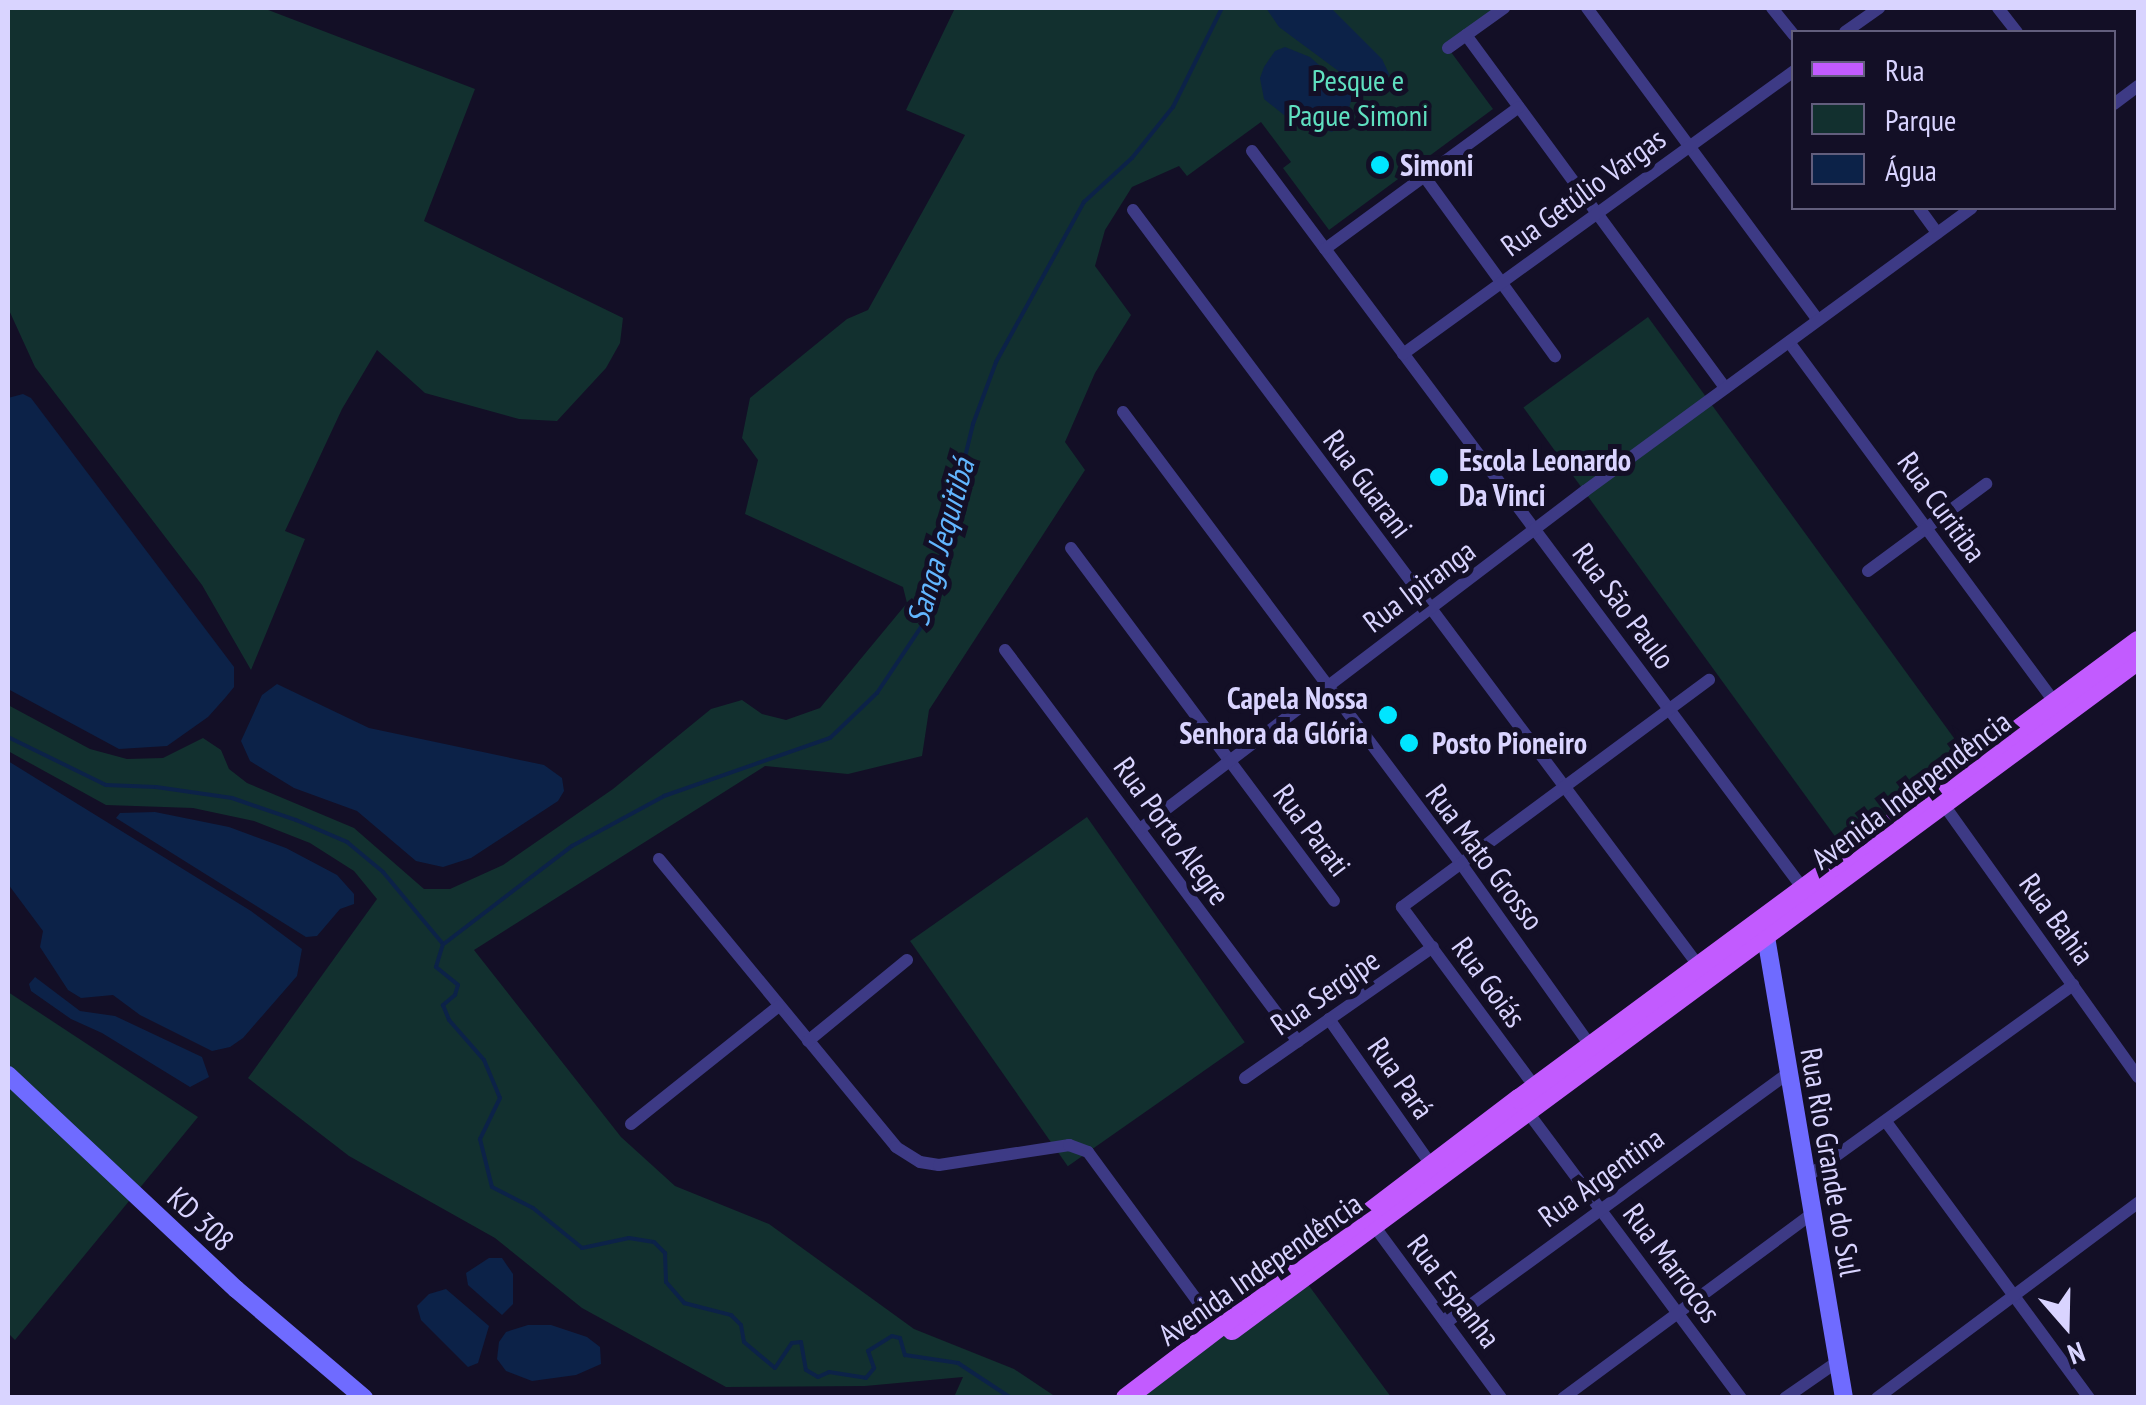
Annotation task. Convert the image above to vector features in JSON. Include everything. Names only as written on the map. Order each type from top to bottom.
[{"type":"main road","name":"Avenida Independência","points":[[1158,1375],[1217,1341],[1527,1099],[1595,1053],[2115,667],[2138,640]]},
{"type":"main road","name":"Avenida Independência","points":[[2115,667],[2138,660]]},
{"type":"main road","name":"Avenida Independência","points":[[1158,1375],[1216,1326],[1340,1243]]},
{"type":"main road","points":[[1126,1398],[1158,1375]]},
{"type":"street","points":[[1448,48],[1504,8]]},
{"type":"street","points":[[1587,8],[1818,320]]},
{"type":"street","points":[[1772,8],[1791,31]]},
{"type":"street","points":[[1849,30],[1879,8]]},
{"type":"street","points":[[1998,8],[2015,30]]},
{"type":"street","points":[[1466,35],[1725,388]]},
{"type":"street","name":"Rua Getúlio Vargas","points":[[1403,354],[1791,73]]},
{"type":"street","points":[[2116,102],[2138,86]]},
{"type":"street","points":[[1324,249],[1519,107]]},
{"type":"street","name":"Rua São Paulo","points":[[1252,151],[1808,895]]},
{"type":"street","points":[[1424,176],[1555,356]]},
{"type":"street","name":"Rua Guarani","points":[[1133,210],[1703,973]]},
{"type":"street","points":[[1920,210],[1937,233]]},
{"type":"street","name":"Rua Ipiranga","points":[[1140,829],[1535,529],[1969,210]]},
{"type":"street","name":"Rua Curitiba","points":[[1788,342],[2059,709]]},
{"type":"street","name":"Rua Mato Grosso","points":[[1123,412],[1462,865],[1595,1053]]},
{"type":"street","points":[[1868,572],[1986,484]]},
{"type":"street","name":"Rua Parati","points":[[1070,548],[1334,901]]},
{"type":"street","name":"Rua Porto Alegre","points":[[1005,650],[1298,1042]]},
{"type":"street","points":[[1462,865],[1709,680]]},
{"type":"street","name":"Rua Bahia","points":[[1939,798],[2138,1077]]},
{"type":"street","points":[[658,858],[896,1147],[920,1162],[939,1165],[1069,1145],[1088,1152],[1216,1326]]},
{"type":"street","name":"Rua Goiás","points":[[1462,865],[1402,908],[1433,947],[1527,1099]]},
{"type":"street","name":"Rua Rio Grande do Sul","points":[[1765,927],[1786,1075],[1844,1398]]},
{"type":"street","name":"Rua Sergipe","points":[[1245,1078],[1433,947]]},
{"type":"street","points":[[808,1041],[907,960]]},
{"type":"street","points":[[1804,1179],[1888,1123],[2073,984]]},
{"type":"street","points":[[631,1124],[779,1006]]},
{"type":"street","name":"Rua Pará","points":[[1329,1020],[1436,1171]]},
{"type":"street","name":"KD 308","points":[[8,1074],[236,1290],[364,1398]]},
{"type":"street","name":"Rua Argentina","points":[[1446,1322],[1786,1075]]},
{"type":"street","name":"Rua Marrocos","points":[[1527,1099],[1599,1208],[1741,1398]]},
{"type":"street","points":[[1888,1123],[2089,1398]]},
{"type":"street","points":[[1877,1398],[2138,1203]]},
{"type":"street","points":[[1563,1398],[1813,1214]]},
{"type":"street","name":"Rua Espanha","points":[[1370,1220],[1501,1398]]},
{"type":"street","points":[[1785,1398],[1838,1362]]},
{"type":"green space","points":[[8,8],[263,8],[475,89],[424,221],[623,318],[620,343],[606,368],[557,421],[519,419],[425,393],[377,350],[342,409],[285,531],[305,539],[251,670],[202,585],[35,367],[8,308]]},
{"type":"green space","name":"Pesque e Pague Simoni","points":[[955,8],[1504,8],[1448,48],[1493,109],[1329,230],[1283,168],[1291,162],[1261,122],[1187,176],[1179,166],[1132,187],[1105,230],[1095,266],[1131,315],[1095,373],[1065,442],[1085,470],[929,710],[922,756],[848,774],[765,766],[474,950],[621,1137],[675,1186],[769,1224],[914,1329],[1014,1369],[1056,1397],[954,1397],[963,1377],[865,1386],[726,1387],[582,1308],[495,1238],[349,1156],[248,1078],[377,899],[354,871],[310,843],[254,821],[193,808],[106,805],[8,751],[8,705],[90,749],[127,759],[163,758],[203,738],[221,750],[229,769],[247,783],[354,828],[424,889],[450,889],[503,865],[613,789],[711,709],[742,700],[762,714],[786,720],[820,708],[907,603],[903,587],[745,514],[758,460],[742,438],[750,398],[847,319],[868,310],[965,135],[906,110]]},
{"type":"green space","points":[[1648,317],[1972,764],[1848,854],[1523,408]]},
{"type":"green space","points":[[1087,817],[1245,1042],[1068,1166],[910,941]]},
{"type":"green space","points":[[8,992],[198,1117],[15,1340],[8,1333]]},
{"type":"green space","points":[[1304,1279],[1391,1397],[1126,1398],[1217,1341]]},
{"type":"water","points":[[1266,8],[1331,8],[1382,59],[1390,76],[1379,72],[1376,82],[1386,85],[1369,91],[1360,87],[1279,27]]},
{"type":"water","points":[[1285,47],[1310,57],[1353,95],[1346,117],[1332,132],[1284,115],[1264,99],[1260,78],[1264,67],[1275,51]]},
{"type":"water","points":[[23,394],[31,398],[234,667],[234,687],[225,698],[208,717],[167,746],[119,749],[8,689],[8,398]]},
{"type":"water","points":[[277,684],[369,728],[544,765],[562,778],[564,791],[558,801],[471,858],[443,867],[416,861],[357,811],[294,788],[250,761],[241,741],[262,695]]},
{"type":"water","points":[[8,761],[251,911],[302,949],[297,976],[243,1038],[230,1047],[212,1051],[140,1015],[113,995],[81,998],[68,990],[40,947],[43,931],[8,884]]},
{"type":"water","points":[[155,812],[229,827],[286,848],[337,875],[354,894],[354,904],[340,909],[317,936],[306,937],[116,818],[120,813]]},
{"type":"water","points":[[35,977],[80,1011],[115,1016],[202,1057],[209,1077],[190,1087],[102,1033],[71,1019],[31,991],[29,984]]},
{"type":"water","points":[[489,1258],[502,1258],[513,1274],[513,1304],[502,1315],[468,1285],[466,1273]]},
{"type":"water","points":[[446,1289],[489,1326],[478,1363],[468,1367],[421,1320],[417,1306],[429,1294]]},
{"type":"water","points":[[528,1325],[551,1325],[587,1337],[600,1347],[601,1364],[576,1375],[532,1381],[506,1371],[497,1359],[499,1342],[506,1332]]},
{"type":"waterway","name":"Sanga Jequitibá","points":[[445,943],[572,846],[664,796],[830,738],[877,693],[925,621],[973,424],[996,362],[1084,202],[1132,158],[1173,107],[1222,8]]},
{"type":"waterway","points":[[8,737],[106,785],[156,787],[232,798],[296,820],[347,842],[383,872],[443,944],[436,967],[458,985],[455,995],[443,1005],[449,1020],[484,1060],[500,1098],[480,1139],[492,1187],[533,1208],[582,1248],[629,1238],[654,1242],[665,1253],[666,1282],[684,1303],[731,1315],[741,1325],[744,1342],[775,1368],[792,1343],[801,1342],[806,1370],[818,1377],[829,1372],[866,1378],[874,1368],[868,1351],[892,1336],[900,1338],[905,1355],[958,1363],[1011,1398]]},
{"type":"place","name":"Simoni","points":[[1380,165]]},
{"type":"place","name":"Escola Leonardo Da Vinci","points":[[1439,477]]},
{"type":"place","name":"Capela Nossa Senhora da Glória","points":[[1388,715]]},
{"type":"place","name":"Posto Pioneiro","points":[[1409,743]]}]
